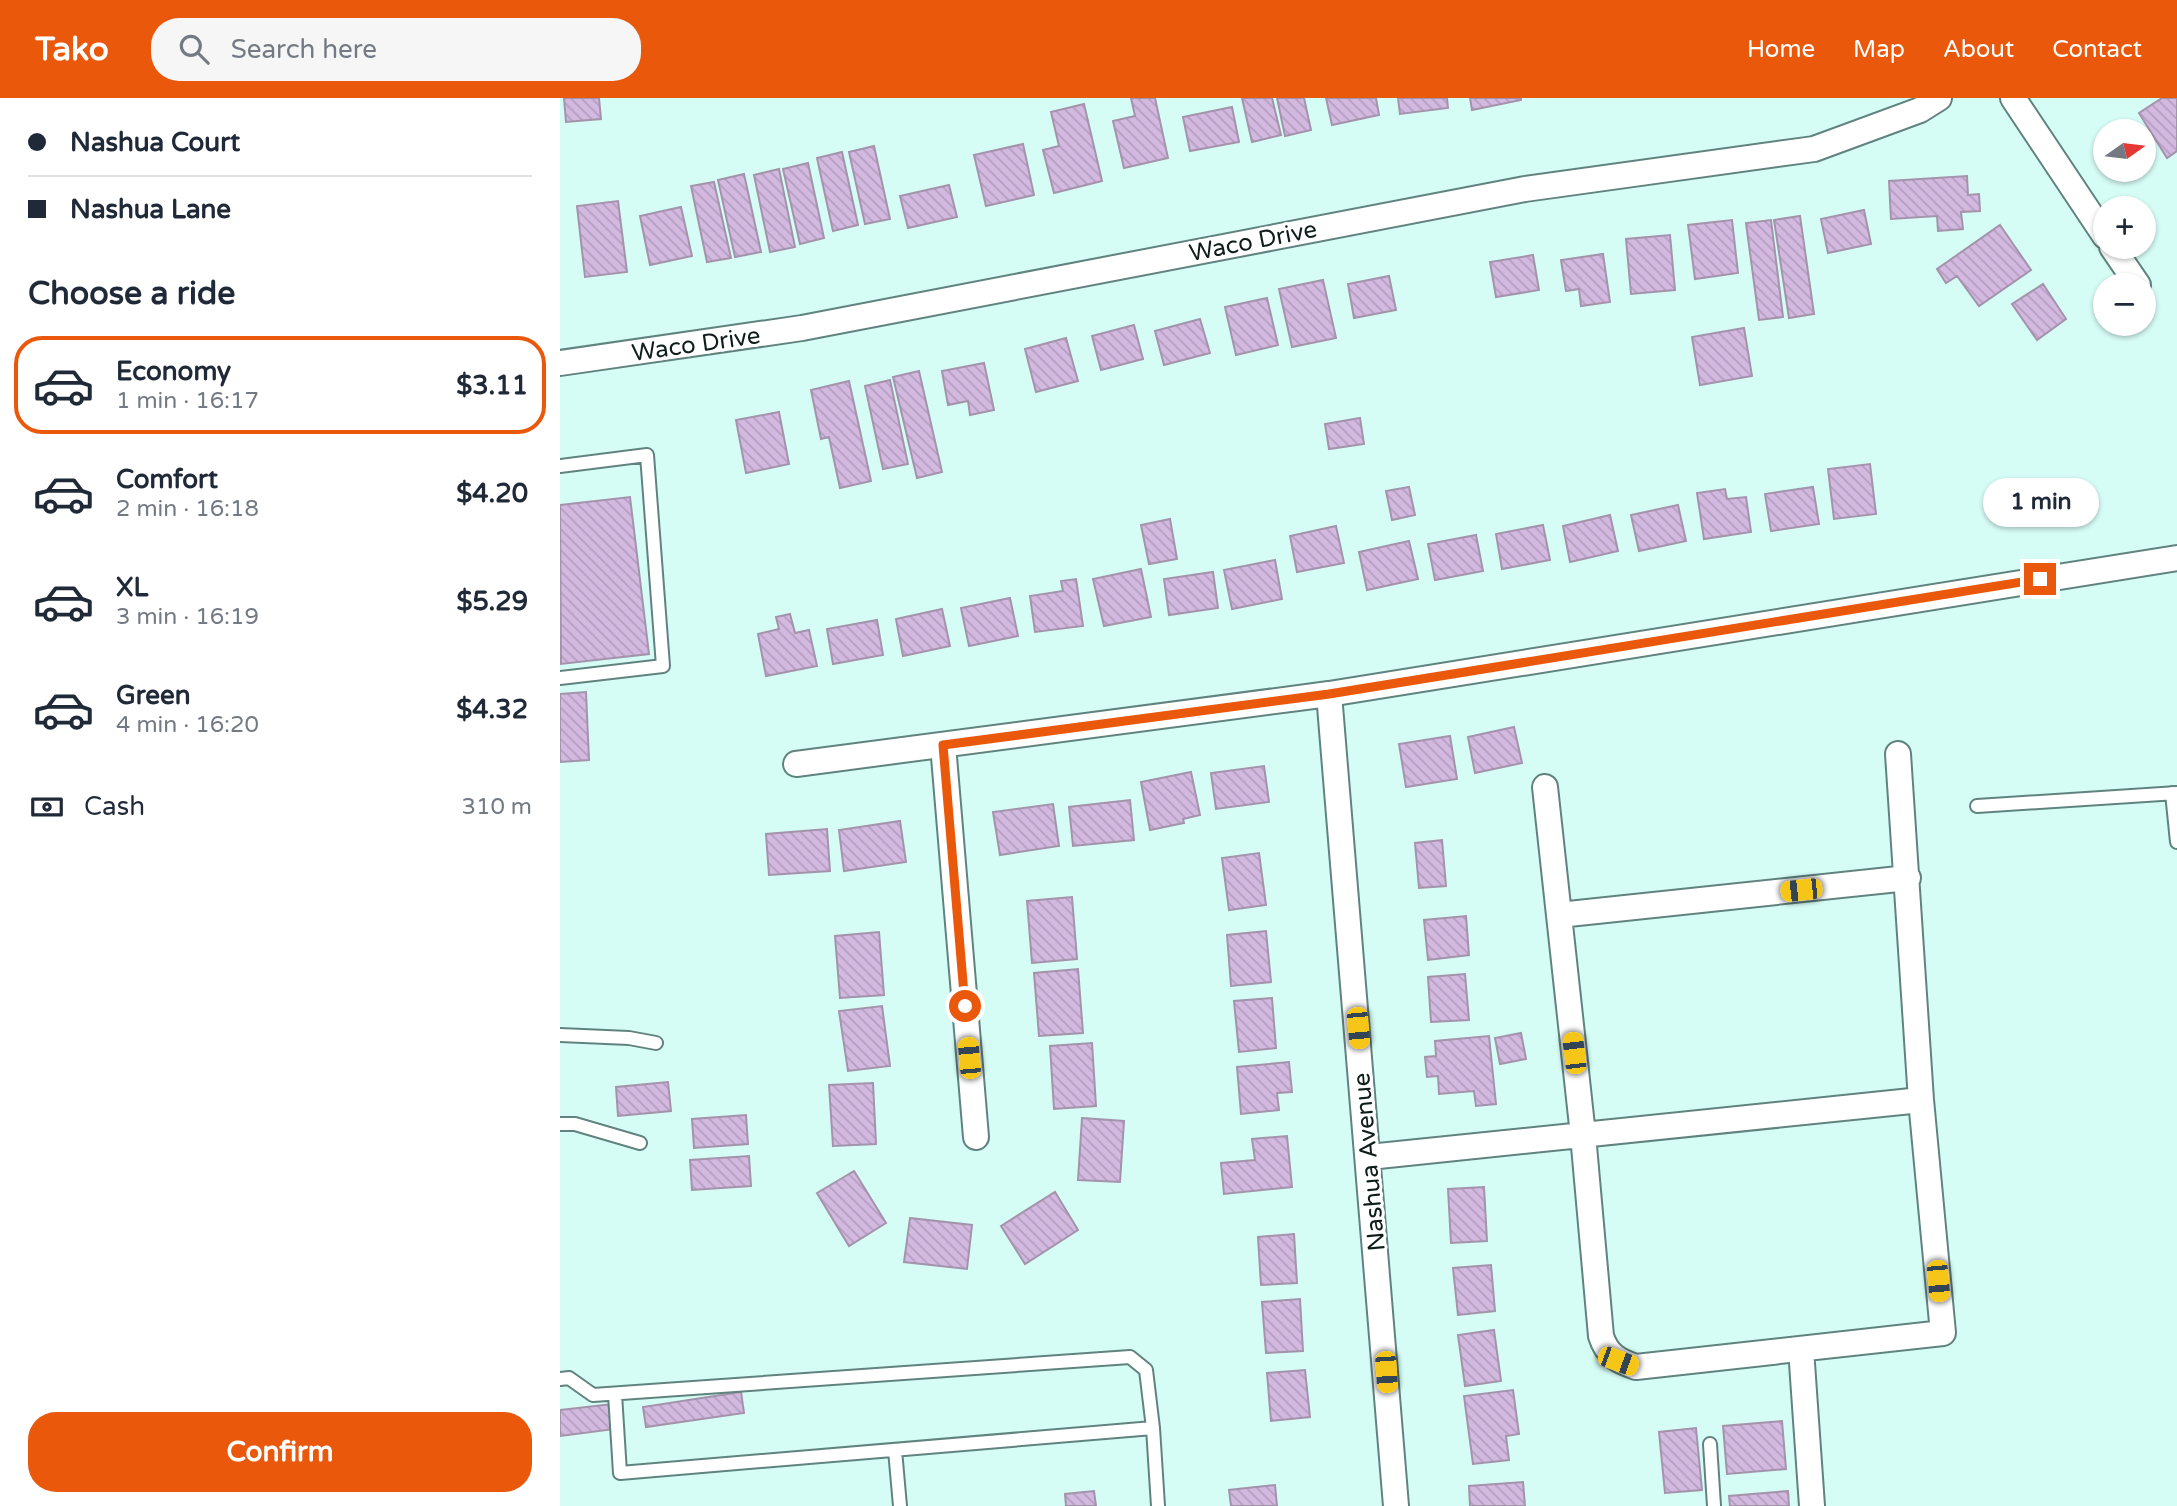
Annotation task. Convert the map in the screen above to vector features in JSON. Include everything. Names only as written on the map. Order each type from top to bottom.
[{"type":"street","name":"Waco Drive","points":[[560,363],[802,328],[1525,189],[1814,149],[1920,110],[1939,98]]},
{"type":"street","points":[[2013,98],[2093,218]]},
{"type":"street","points":[[796,764],[1329,694],[2177,558]]},
{"type":"street","name":"Nashua Avenue","points":[[1329,694],[1396,1506]]},
{"type":"street","points":[[943,745],[976,1137]]},
{"type":"street","points":[[1545,787],[1583,1135],[1601,1336],[1605,1350],[1618,1361],[1636,1367],[1943,1333],[1921,1100],[1898,754]]},
{"type":"street","points":[[1559,915],[1908,878]]},
{"type":"street","points":[[1369,1157],[1921,1100]]},
{"type":"street","points":[[1801,1349],[1812,1506]]},
{"type":"lane","points":[[560,466],[647,455],[663,666],[560,678]]},
{"type":"lane","points":[[1977,806],[2175,793],[2177,842]]},
{"type":"lane","points":[[560,1035],[656,1042]]},
{"type":"lane","points":[[560,1124],[575,1124],[639,1143]]},
{"type":"lane","points":[[560,1379],[569,1378],[593,1395],[1130,1357],[1146,1370],[1158,1506]]},
{"type":"lane","points":[[614,1394],[620,1473],[1153,1428]]},
{"type":"lane","points":[[1710,1444],[1714,1506]]},
{"type":"lane","points":[[895,1450],[900,1506]]},
{"type":"building","points":[[564,98],[599,98],[601,119],[566,122]]},
{"type":"building","points":[[1131,98],[1155,98],[1168,158],[1124,168],[1113,121],[1135,116]]},
{"type":"building","points":[[1242,98],[1272,98],[1281,135],[1252,142]]},
{"type":"building","points":[[1277,98],[1304,98],[1311,130],[1285,136]]},
{"type":"building","points":[[1326,98],[1376,98],[1379,115],[1332,125]]},
{"type":"building","points":[[1398,98],[1447,98],[1448,108],[1400,114]]},
{"type":"building","points":[[1470,98],[1521,98],[1521,100],[1472,110]]},
{"type":"building","points":[[2162,98],[2177,98],[2177,151],[2167,158],[2156,140],[2156,119],[2143,119],[2139,113]]},
{"type":"building","points":[[1084,104],[1102,181],[1054,193],[1043,150],[1059,146],[1051,112]]},
{"type":"building","points":[[1232,107],[1239,142],[1190,151],[1183,117]]},
{"type":"building","points":[[1023,144],[1034,195],[986,206],[974,155]]},
{"type":"building","points":[[874,146],[890,219],[865,224],[849,152]]},
{"type":"building","points":[[842,152],[858,225],[833,231],[817,158]]},
{"type":"building","points":[[808,163],[824,238],[800,244],[783,169]]},
{"type":"building","points":[[779,169],[795,247],[770,252],[754,175]]},
{"type":"building","points":[[744,174],[761,252],[735,257],[718,180]]},
{"type":"building","points":[[1967,176],[1968,195],[1979,194],[1980,211],[1961,212],[1963,229],[1938,231],[1937,216],[1891,219],[1889,181]]},
{"type":"building","points":[[714,182],[731,258],[707,262],[691,186]]},
{"type":"building","points":[[949,185],[957,217],[908,228],[900,196]]},
{"type":"building","points":[[618,201],[627,272],[585,277],[577,206]]},
{"type":"building","points":[[681,207],[692,256],[650,265],[640,216]]},
{"type":"building","points":[[1864,210],[1871,244],[1828,253],[1821,219]]},
{"type":"building","points":[[1800,216],[1814,314],[1789,318],[1774,220]]},
{"type":"building","points":[[1732,220],[1738,273],[1695,279],[1688,225]]},
{"type":"building","points":[[1771,220],[1783,317],[1759,320],[1746,223]]},
{"type":"building","points":[[2000,225],[2031,270],[1979,306],[1957,276],[1946,283],[1937,269]]},
{"type":"building","points":[[1670,235],[1675,290],[1631,294],[1626,239]]},
{"type":"building","points":[[1603,254],[1610,302],[1581,306],[1579,289],[1566,291],[1561,260]]},
{"type":"building","points":[[1533,255],[1539,290],[1496,297],[1490,262]]},
{"type":"building","points":[[1389,276],[1396,310],[1354,318],[1348,284]]},
{"type":"building","points":[[1323,280],[1336,338],[1292,347],[1279,289]]},
{"type":"building","points":[[2043,284],[2066,319],[2037,340],[2012,304]]},
{"type":"building","points":[[1267,298],[1278,345],[1236,355],[1225,307]]},
{"type":"building","points":[[1200,319],[1210,353],[1164,365],[1155,331]]},
{"type":"building","points":[[1134,325],[1143,359],[1101,370],[1092,336]]},
{"type":"building","points":[[1744,328],[1752,376],[1700,385],[1692,337]]},
{"type":"building","points":[[1066,338],[1078,381],[1036,392],[1025,349]]},
{"type":"building","points":[[984,363],[994,410],[970,415],[968,401],[948,405],[942,371]]},
{"type":"building","points":[[919,371],[942,472],[917,478],[893,377]]},
{"type":"building","points":[[890,380],[908,464],[883,469],[865,386]]},
{"type":"building","points":[[849,381],[871,481],[840,488],[829,437],[821,439],[811,390]]},
{"type":"building","points":[[779,412],[789,464],[746,473],[736,420]]},
{"type":"building","points":[[1360,418],[1364,444],[1329,449],[1325,424]]},
{"type":"building","points":[[1870,464],[1876,514],[1834,519],[1828,469]]},
{"type":"building","points":[[1409,487],[1415,515],[1392,520],[1386,491]]},
{"type":"building","points":[[1813,487],[1819,524],[1771,531],[1765,494]]},
{"type":"building","points":[[1725,489],[1727,499],[1746,497],[1751,532],[1704,539],[1697,493]]},
{"type":"building","points":[[630,497],[649,654],[561,664],[560,505]]},
{"type":"building","points":[[1678,505],[1686,541],[1639,551],[1631,515]]},
{"type":"building","points":[[1610,515],[1618,551],[1570,562],[1563,526]]},
{"type":"building","points":[[1170,519],[1177,559],[1149,564],[1141,525]]},
{"type":"building","points":[[1543,525],[1550,560],[1502,569],[1496,534]]},
{"type":"building","points":[[1336,526],[1344,563],[1297,572],[1290,536]]},
{"type":"building","points":[[1476,535],[1483,571],[1435,580],[1428,544]]},
{"type":"building","points":[[1409,541],[1418,579],[1367,590],[1359,552]]},
{"type":"building","points":[[1275,560],[1282,599],[1232,609],[1224,570]]},
{"type":"building","points":[[1141,569],[1151,617],[1104,626],[1093,579]]},
{"type":"building","points":[[1213,572],[1218,608],[1169,615],[1164,579]]},
{"type":"building","points":[[1076,579],[1083,626],[1035,632],[1030,596],[1063,591],[1061,581]]},
{"type":"building","points":[[1010,598],[1018,636],[969,646],[961,608]]},
{"type":"building","points":[[942,609],[950,646],[903,656],[896,619]]},
{"type":"building","points":[[790,614],[795,633],[809,630],[817,666],[766,676],[758,634],[779,629],[776,617]]},
{"type":"building","points":[[877,620],[883,655],[833,664],[827,629]]},
{"type":"building","points":[[586,692],[589,760],[560,762],[560,694]]},
{"type":"building","points":[[1514,727],[1522,763],[1475,773],[1468,737]]},
{"type":"building","points":[[1450,736],[1457,779],[1406,787],[1399,744]]},
{"type":"building","points":[[1264,766],[1269,802],[1216,809],[1211,773]]},
{"type":"building","points":[[1191,772],[1200,815],[1183,819],[1184,823],[1150,830],[1141,782]]},
{"type":"building","points":[[1130,800],[1134,840],[1073,846],[1069,807]]},
{"type":"building","points":[[1053,804],[1059,846],[1000,855],[993,812]]},
{"type":"building","points":[[900,821],[906,862],[844,871],[839,830]]},
{"type":"building","points":[[827,829],[830,871],[769,875],[766,834]]},
{"type":"building","points":[[1442,840],[1446,886],[1419,888],[1415,843]]},
{"type":"building","points":[[1259,853],[1266,905],[1229,910],[1222,858]]},
{"type":"building","points":[[1072,897],[1077,959],[1032,963],[1027,901]]},
{"type":"building","points":[[1466,916],[1469,955],[1428,960],[1424,920]]},
{"type":"building","points":[[1266,931],[1271,982],[1231,986],[1227,935]]},
{"type":"building","points":[[879,932],[884,995],[840,998],[835,936]]},
{"type":"building","points":[[1078,969],[1083,1033],[1039,1036],[1034,973]]},
{"type":"building","points":[[1465,974],[1469,1020],[1431,1022],[1428,977]]},
{"type":"building","points":[[1272,998],[1276,1048],[1239,1052],[1234,1001]]},
{"type":"building","points":[[882,1006],[890,1066],[848,1071],[839,1011]]},
{"type":"building","points":[[1521,1033],[1526,1059],[1500,1064],[1495,1038]]},
{"type":"building","points":[[1489,1036],[1496,1104],[1476,1106],[1474,1091],[1439,1094],[1438,1076],[1427,1077],[1425,1057],[1436,1056],[1435,1041]]},
{"type":"building","points":[[1092,1043],[1096,1106],[1054,1109],[1050,1046]]},
{"type":"building","points":[[1289,1062],[1292,1092],[1277,1093],[1279,1110],[1241,1114],[1237,1067]]},
{"type":"building","points":[[668,1082],[671,1111],[618,1116],[616,1087]]},
{"type":"building","points":[[873,1083],[876,1144],[833,1146],[829,1085]]},
{"type":"building","points":[[746,1115],[748,1144],[694,1148],[692,1119]]},
{"type":"building","points":[[1082,1118],[1124,1121],[1120,1182],[1078,1180]]},
{"type":"building","points":[[1287,1136],[1292,1187],[1224,1194],[1221,1163],[1255,1160],[1252,1139]]},
{"type":"building","points":[[749,1156],[751,1186],[692,1190],[690,1160]]},
{"type":"building","points":[[854,1171],[886,1223],[849,1246],[817,1193]]},
{"type":"building","points":[[1484,1187],[1487,1241],[1451,1243],[1448,1189]]},
{"type":"building","points":[[1055,1192],[1078,1230],[1025,1264],[1001,1226]]},
{"type":"building","points":[[910,1218],[972,1225],[967,1269],[904,1262]]},
{"type":"building","points":[[1294,1234],[1297,1283],[1261,1285],[1258,1237]]},
{"type":"building","points":[[1491,1265],[1495,1311],[1458,1315],[1453,1268]]},
{"type":"building","points":[[1300,1299],[1303,1351],[1266,1353],[1262,1302]]},
{"type":"building","points":[[1494,1330],[1501,1381],[1465,1386],[1458,1335]]},
{"type":"building","points":[[1305,1370],[1310,1417],[1271,1421],[1267,1373]]},
{"type":"building","points":[[1513,1390],[1519,1434],[1506,1436],[1509,1460],[1473,1464],[1464,1396]]},
{"type":"building","points":[[741,1392],[744,1413],[646,1427],[643,1407]]},
{"type":"building","points":[[612,1404],[615,1429],[560,1436],[560,1410]]},
{"type":"building","points":[[1782,1421],[1786,1469],[1727,1474],[1723,1426]]},
{"type":"building","points":[[1696,1428],[1702,1490],[1665,1493],[1659,1432]]},
{"type":"building","points":[[1523,1482],[1525,1506],[1470,1506],[1469,1486]]},
{"type":"building","points":[[1275,1485],[1277,1506],[1231,1506],[1229,1490]]},
{"type":"building","points":[[1094,1491],[1096,1506],[1066,1506],[1065,1494]]},
{"type":"building","points":[[1788,1491],[1789,1506],[1730,1506],[1729,1496]]},
{"type":"route","points":[[965,1006],[943,745],[1329,694],[2040,579]]}]
